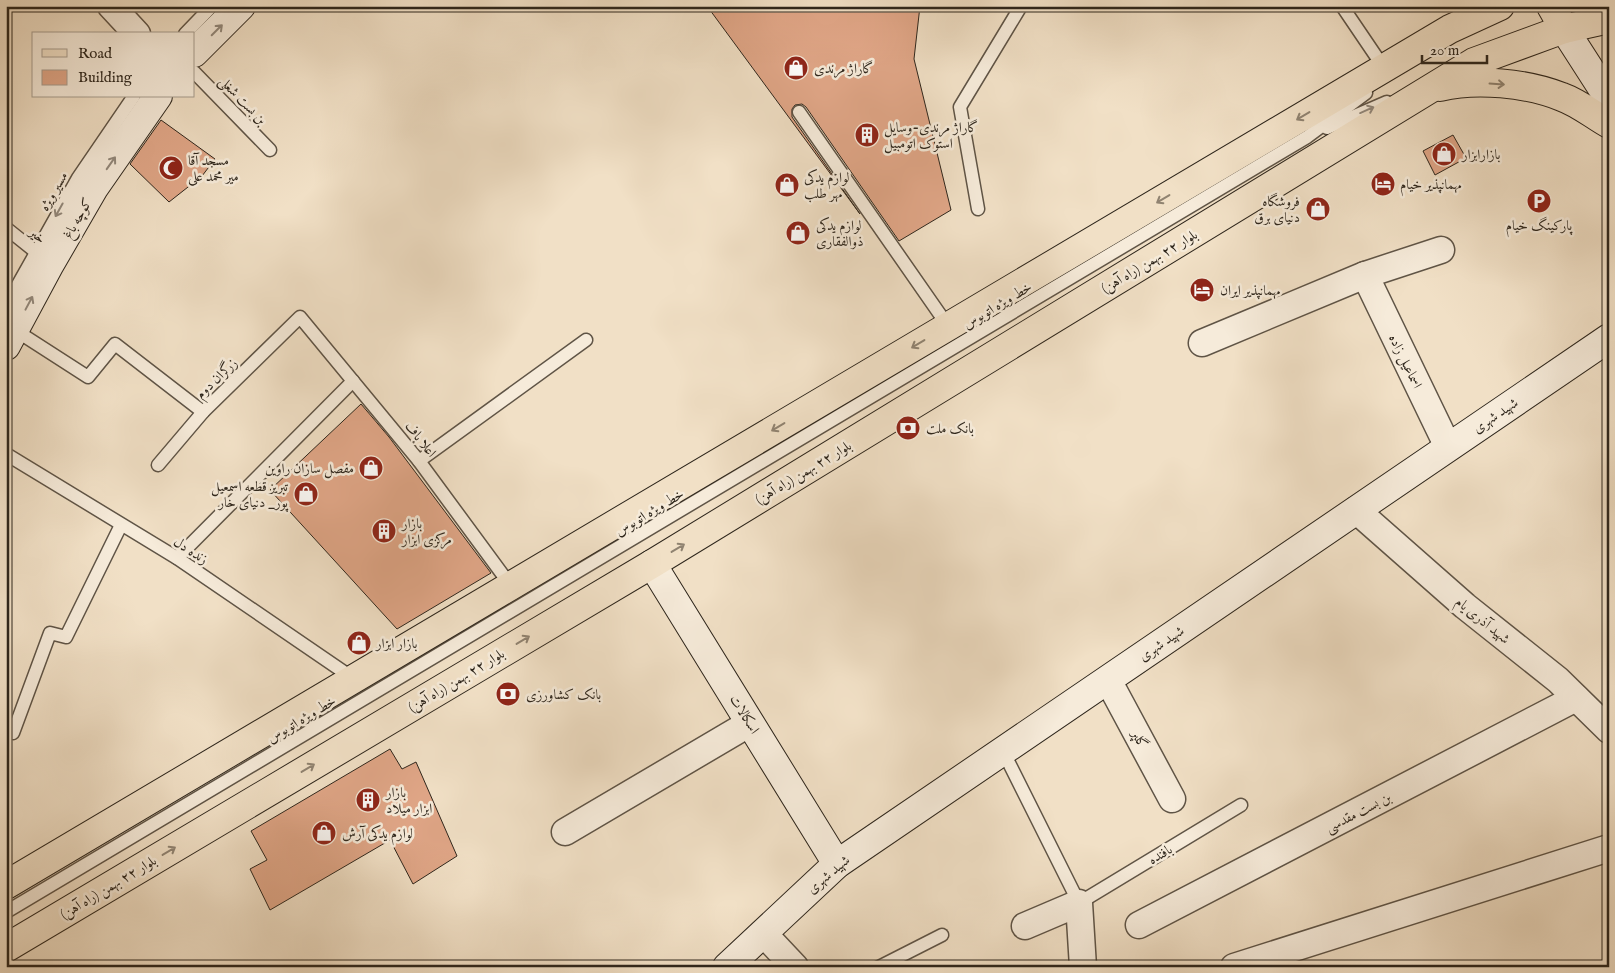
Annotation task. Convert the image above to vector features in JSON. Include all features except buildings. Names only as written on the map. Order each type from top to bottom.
[{"type":"main road","points":[[195,52],[241,6]]},
{"type":"main road","points":[[6,885],[1384,68],[1457,20],[1500,6]]},
{"type":"main road","name":"بلوار ۲۲ بهمن (راه آهن)","points":[[6,948],[652,564],[1474,62],[1558,18],[1597,16]]},
{"type":"main road","points":[[1558,18],[1609,99]]},
{"type":"main road","points":[[1431,89],[1454,83],[1480,83],[1542,90],[1564,97],[1609,124]]},
{"type":"main road","name":"کوچه باغ","points":[[9,327],[43,258],[157,98]]},
{"type":"main road","name":"شهید شهری","points":[[727,967],[837,864],[1609,338]]},
{"type":"main road","name":"اسکالات","points":[[652,564],[837,864]]},
{"type":"street","points":[[111,6],[136,32]]},
{"type":"street","points":[[1202,343],[1365,276],[1441,250]]},
{"type":"street","name":"اسماعیل زاده","points":[[1365,276],[1448,447]]},
{"type":"street","name":"شهید آذری یام","points":[[1356,510],[1465,606],[1558,680],[1609,730]]},
{"type":"street","name":"گلپر","points":[[1108,680],[1172,799]]},
{"type":"street","name":"بن بست مقدسی","points":[[1139,925],[1576,698]]},
{"type":"street","points":[[566,832],[750,723]]},
{"type":"street","points":[[1234,967],[1609,848]]},
{"type":"street","points":[[1079,903],[1083,967]]},
{"type":"street","name":"بافنده","points":[[1025,926],[1079,903]]},
{"type":"street","points":[[763,933],[795,967]]},
{"type":"lane","points":[[187,32],[212,6]]},
{"type":"lane","points":[[978,209],[960,107],[1021,6]]},
{"type":"lane","points":[[1342,6],[1384,68]]},
{"type":"lane","points":[[1307,138],[1457,20]]},
{"type":"lane","points":[[1307,138],[1474,62]]},
{"type":"lane","name":"بن بست شغلی","points":[[195,73],[270,150]]},
{"type":"lane","name":"مسیر ویژه","points":[[43,258],[78,178],[133,98]]},
{"type":"lane","points":[[799,112],[948,326]]},
{"type":"lane","name":"خط ویژه اتوبوس","points":[[6,912],[1307,138]]},
{"type":"lane","name":"خیر","points":[[6,228],[43,258]]},
{"type":"lane","name":"اعلا باف","points":[[300,317],[419,461],[511,586]]},
{"type":"lane","name":"زرگران دوم","points":[[158,465],[203,412],[300,317]]},
{"type":"lane","points":[[9,327],[88,377],[115,344],[203,412]]},
{"type":"lane","points":[[419,461],[586,340]]},
{"type":"lane","points":[[177,558],[353,381]]},
{"type":"lane","name":"زنده دل","points":[[6,454],[177,558],[354,679]]},
{"type":"lane","points":[[12,734],[50,633],[66,637],[121,525]]},
{"type":"lane","points":[[1003,751],[1079,903]]},
{"type":"lane","name":"بافنده","points":[[1079,903],[1241,805]]},
{"type":"lane","points":[[879,967],[942,935]]},
{"type":"place","name":"گاراژ مرندی","points":[[796,68]]},
{"type":"place","name":"گاراژ مرندی-وسایل استوک اتومبیل","points":[[867,135]]},
{"type":"place","name":"بازارابزار","points":[[1444,154]]},
{"type":"place","name":"مسجد آقا میر محمد علی","points":[[171,168]]},
{"type":"place","name":"مهمانپذیر خیام","points":[[1383,184]]},
{"type":"place","name":"لوازم یدکی مهر طلب","points":[[787,185]]},
{"type":"place","name":"پارکینگ خیام","points":[[1539,201]]},
{"type":"place","name":"فروشگاه دنیای برق","points":[[1318,209]]},
{"type":"place","name":"لوازم یدکی ذوالفقاری","points":[[798,233]]},
{"type":"place","name":"مهمانپذیر ایران","points":[[1202,290]]},
{"type":"place","name":"بانک ملت","points":[[908,428]]},
{"type":"place","name":"مفصل سازان راوین","points":[[371,468]]},
{"type":"place","name":"تبریز قطعه اسمعیل پور_ دنیای خار","points":[[306,494]]},
{"type":"place","name":"بازار مرکزی ابزار","points":[[384,531]]},
{"type":"place","name":"بازار ابزار","points":[[359,643]]},
{"type":"place","name":"بانک کشاورزی","points":[[508,694]]},
{"type":"place","name":"بازار ابزار میلاد","points":[[368,800]]},
{"type":"place","name":"لوازم یدکی آرش","points":[[324,833]]}]
